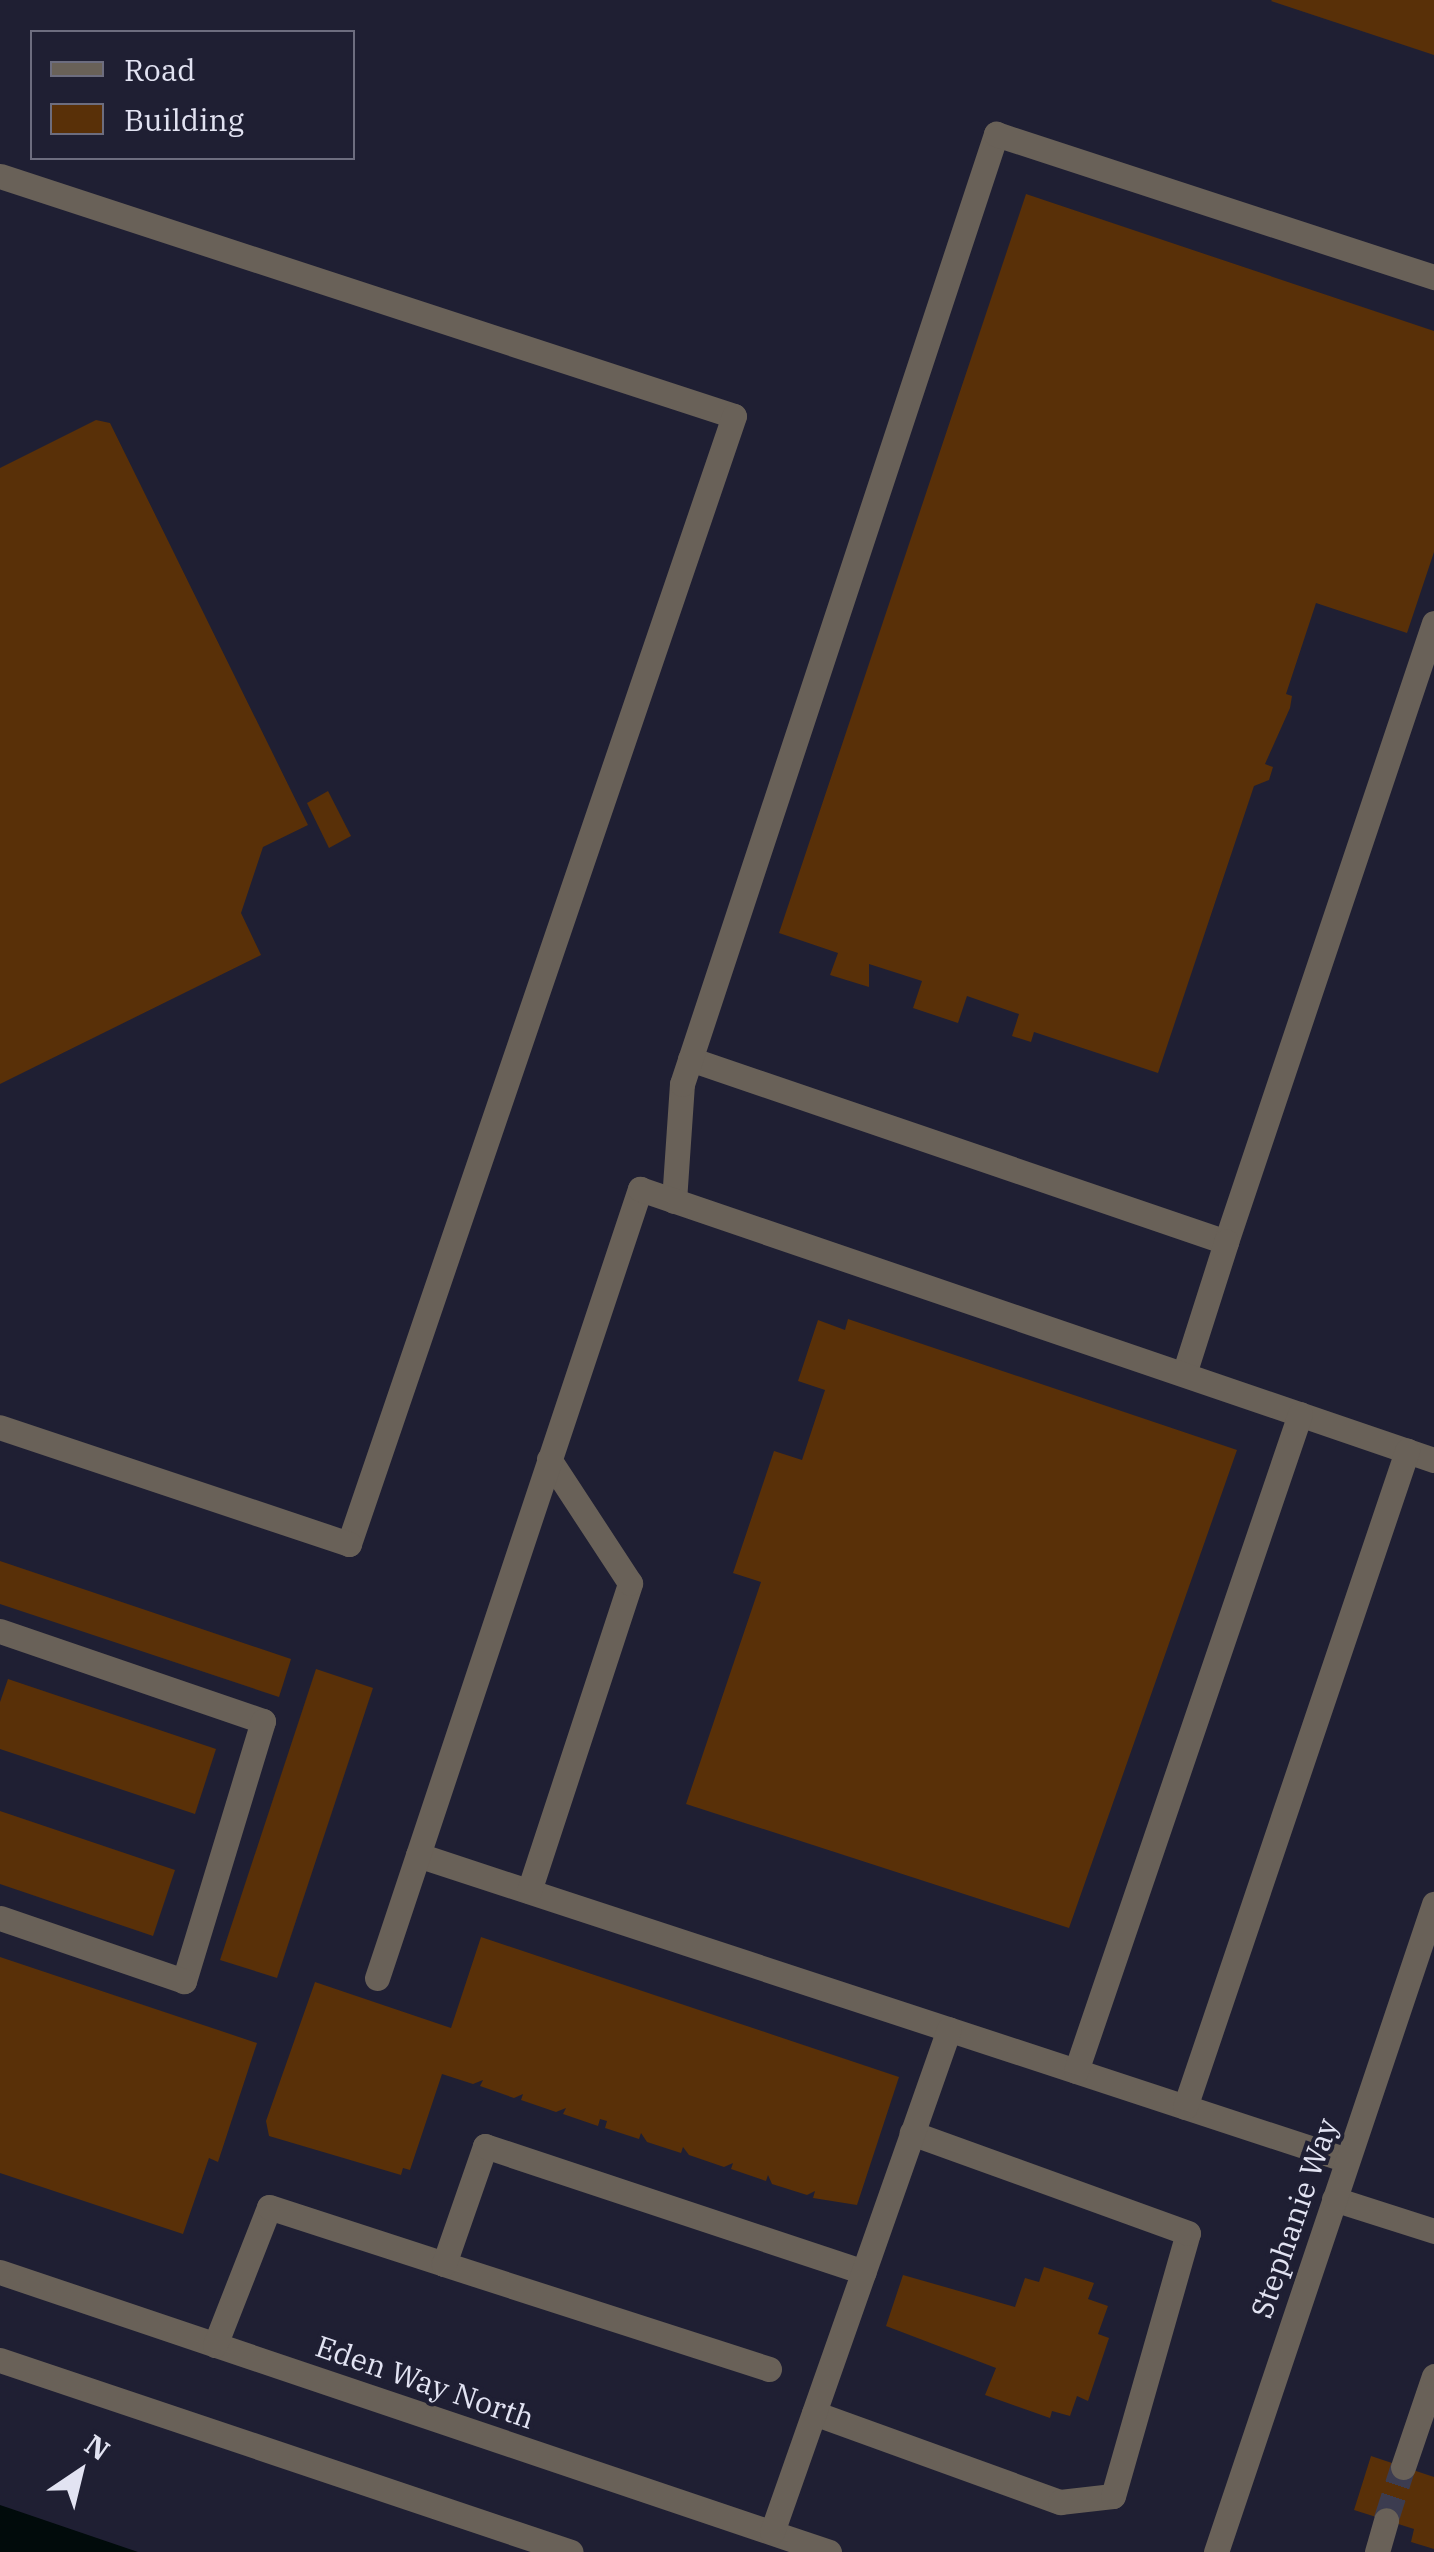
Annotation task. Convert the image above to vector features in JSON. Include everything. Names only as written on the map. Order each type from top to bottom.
[{"type":"street","points":[[674,1201],[690,1060],[996,134],[1434,276]]},
{"type":"street","points":[[0,176],[734,416],[348,1544],[0,1426]]},
{"type":"street","points":[[1184,1374],[1434,623]]},
{"type":"street","points":[[690,1060],[1226,1242]]},
{"type":"street","points":[[377,1978],[640,1190],[1434,1460]]},
{"type":"street","points":[[1076,2071],[1300,1414]]},
{"type":"street","points":[[1185,2107],[1407,1451]]},
{"type":"street","points":[[529,1891],[630,1584],[550,1460]]},
{"type":"street","points":[[0,1631],[263,1721],[184,1981],[0,1918]]},
{"type":"street","points":[[418,1855],[1347,2160]]},
{"type":"street","name":"Stephanie Way","points":[[1216,2552],[1434,1904]]},
{"type":"street","points":[[772,2532],[949,2029]]},
{"type":"street","points":[[814,2412],[1060,2502],[1112,2496],[1188,2233],[912,2134]]},
{"type":"street","points":[[444,2264],[485,2146],[864,2272]]},
{"type":"street","points":[[1334,2199],[1434,2231]]},
{"type":"street","points":[[214,2345],[270,2206],[769,2369]]},
{"type":"street","name":"Eden Way North","points":[[0,2272],[829,2552]]},
{"type":"street","points":[[0,2360],[571,2552]]},
{"type":"street","points":[[1404,2467],[1434,2376]]},
{"type":"street","points":[[1377,2552],[1386,2520]]},
{"type":"shaded area","points":[[0,2505],[138,2552],[0,2552]]},
{"type":"building","points":[[1272,0],[1434,0],[1434,55],[1271,1]]},
{"type":"building","points":[[1026,194],[1434,331],[1434,552],[1407,633],[1316,603],[1286,694],[1292,696],[1290,708],[1265,764],[1273,767],[1269,780],[1254,786],[1158,1073],[1034,1032],[1031,1042],[1012,1036],[1019,1014],[967,996],[958,1023],[913,1008],[922,981],[869,964],[869,987],[830,975],[838,953],[779,933]]},
{"type":"building","points":[[96,420],[110,423],[308,825],[263,847],[241,913],[261,955],[0,1084],[0,468]]},
{"type":"building","points":[[328,791],[351,836],[329,848],[307,803]]},
{"type":"building","points":[[848,1319],[1237,1450],[1069,1928],[686,1804],[761,1582],[733,1573],[774,1451],[802,1460],[825,1390],[798,1381],[818,1320],[845,1330]]},
{"type":"building","points":[[0,1561],[291,1659],[279,1697],[0,1604]]},
{"type":"building","points":[[316,1669],[373,1688],[277,1978],[220,1960]]},
{"type":"building","points":[[8,1679],[216,1749],[195,1814],[0,1749],[0,1702]]},
{"type":"building","points":[[0,1811],[175,1870],[153,1936],[0,1884]]},
{"type":"building","points":[[481,1937],[899,2077],[857,2205],[813,2198],[815,2191],[807,2195],[772,2184],[768,2175],[766,2181],[731,2169],[733,2163],[724,2167],[689,2155],[683,2147],[681,2153],[647,2142],[641,2133],[639,2139],[605,2128],[607,2121],[600,2119],[598,2126],[563,2114],[566,2108],[556,2112],[521,2100],[523,2094],[514,2098],[480,2086],[483,2080],[473,2084],[442,2074],[410,2170],[403,2168],[401,2175],[269,2136],[266,2121],[315,1982],[451,2028]]},
{"type":"building","points":[[0,1957],[257,2043],[218,2162],[209,2158],[183,2234],[0,2173]]},
{"type":"building","points":[[1044,2267],[1094,2283],[1088,2299],[1108,2306],[1098,2334],[1109,2338],[1088,2401],[1077,2396],[1070,2416],[1052,2411],[1050,2418],[985,2395],[996,2368],[886,2326],[903,2275],[1015,2307],[1025,2278],[1039,2282]]},
{"type":"building","points":[[1371,2456],[1434,2477],[1434,2549],[1411,2542],[1414,2529],[1354,2510]]},
{"type":"tunnel","points":[[1386,2520],[1403,2467]]}]
